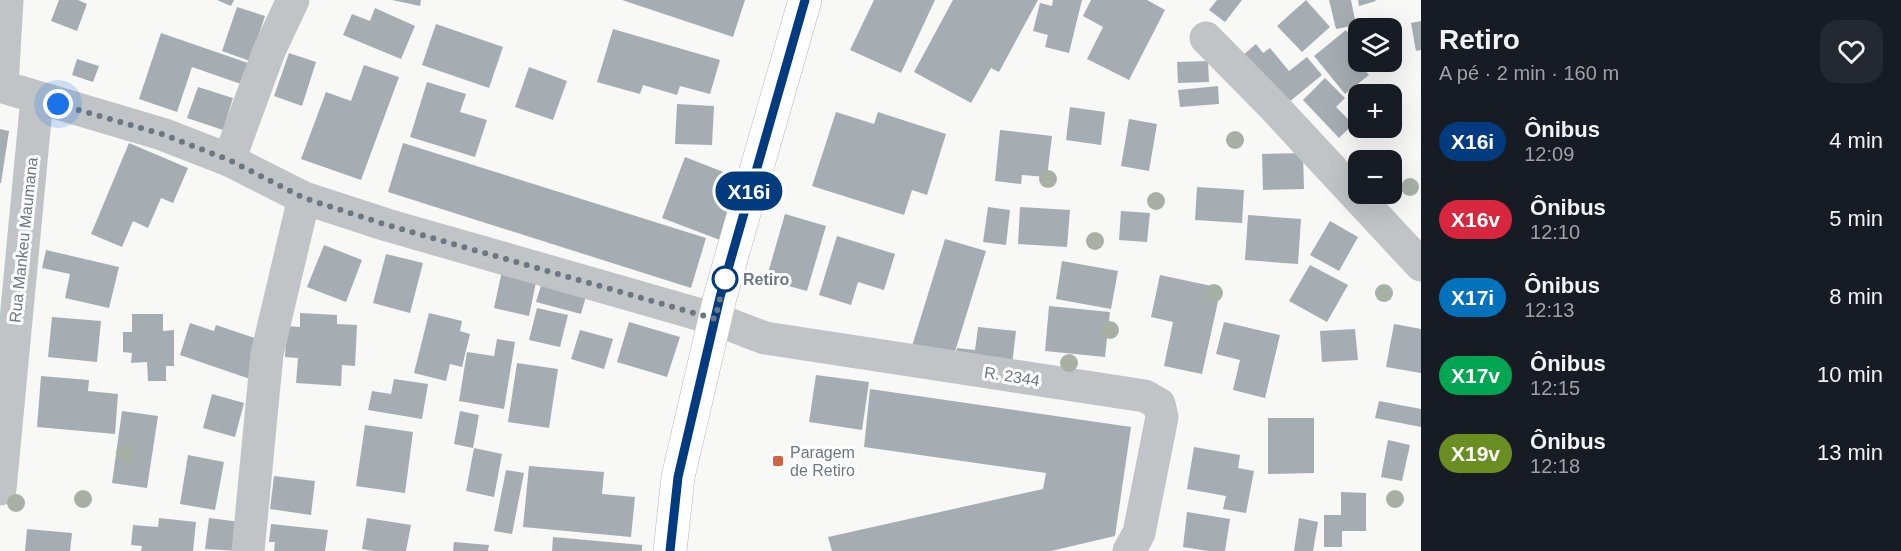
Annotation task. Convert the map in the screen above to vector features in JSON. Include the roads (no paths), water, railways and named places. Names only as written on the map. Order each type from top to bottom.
[{"type":"street","points":[[1,86],[7,0]]},
{"type":"street","points":[[229,160],[269,51],[293,0]]},
{"type":"street","points":[[670,551],[678,477],[715,319],[739,226],[805,0]]},
{"type":"street","points":[[1206,38],[1274,107],[1421,266]]},
{"type":"street","name":"R. 2344","points":[[1,86],[162,134],[229,160],[304,198],[387,225],[715,319],[765,338],[1145,396],[1159,404],[1162,417],[1139,533],[1129,551]]},
{"type":"street","name":"Rua Mankeu Maumana","points":[[0,489],[37,98]]},
{"type":"street","points":[[248,551],[267,354],[304,198]]},
{"type":"place","name":"Retiro","points":[[725,279]]},
{"type":"place","name":"Paragem de Retiro","points":[[778,461]]}]
